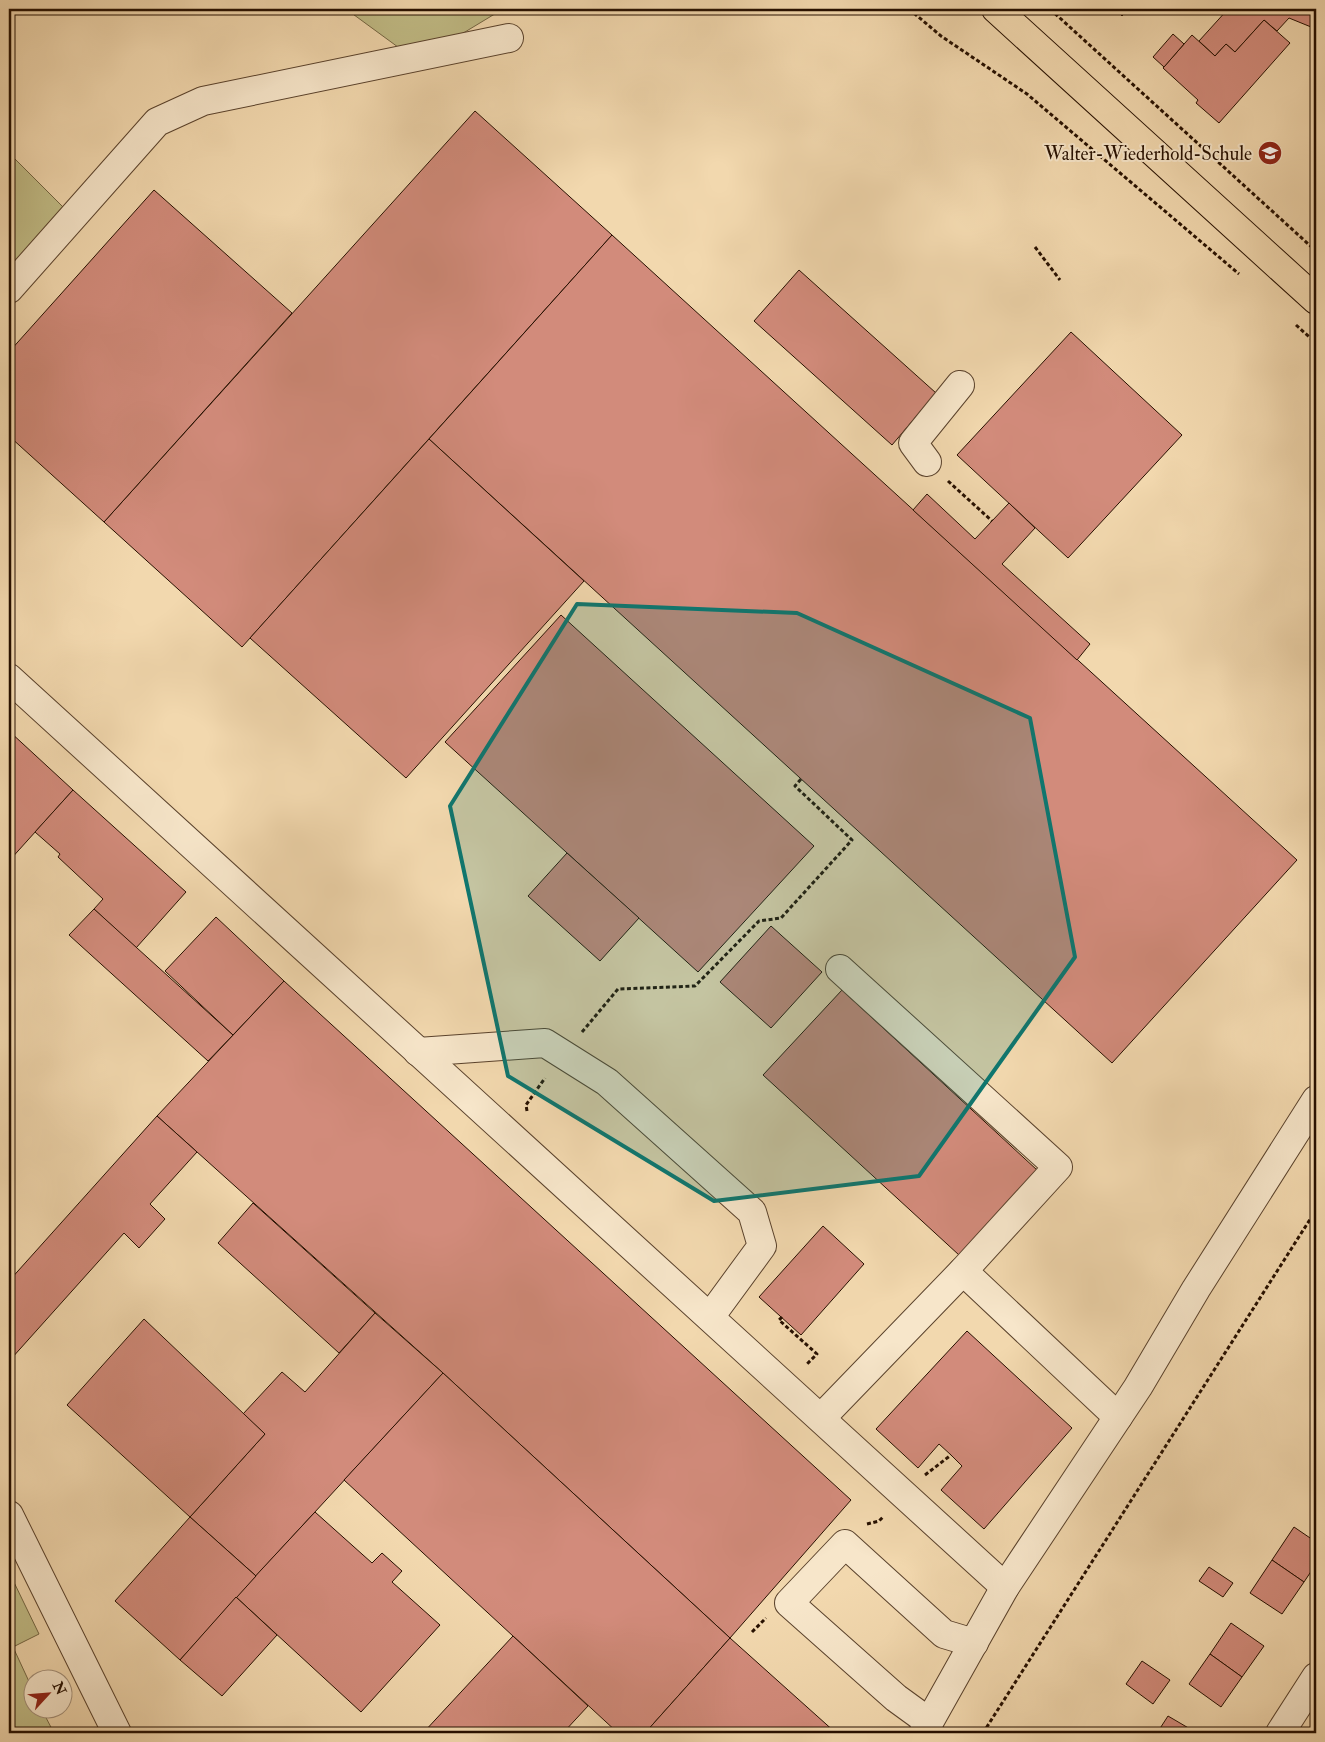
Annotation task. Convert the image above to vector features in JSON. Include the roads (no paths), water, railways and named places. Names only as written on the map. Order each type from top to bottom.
[{"type":"main road","points":[[996,9],[1316,300]]},
{"type":"street","points":[[9,289],[156,122],[203,101],[509,38]]},
{"type":"street","points":[[927,462],[913,443],[960,385]]},
{"type":"street","points":[[9,678],[1005,1587]]},
{"type":"street","points":[[821,1418],[963,1271],[1058,1167],[840,969]]},
{"type":"street","points":[[418,1052],[545,1043],[607,1082],[752,1212],[762,1246],[710,1317]]},
{"type":"street","points":[[974,1643],[944,1634],[845,1544],[789,1603],[896,1698],[926,1728],[974,1643],[1005,1587],[1118,1417],[1316,1100]]},
{"type":"street","points":[[963,1271],[1118,1417]]},
{"type":"street","points":[[9,1515],[117,1733]]},
{"type":"street","points":[[1280,1733],[1316,1678]]},
{"type":"place","name":"Walter-Wiederhold-Schule","points":[[1270,153]]}]
